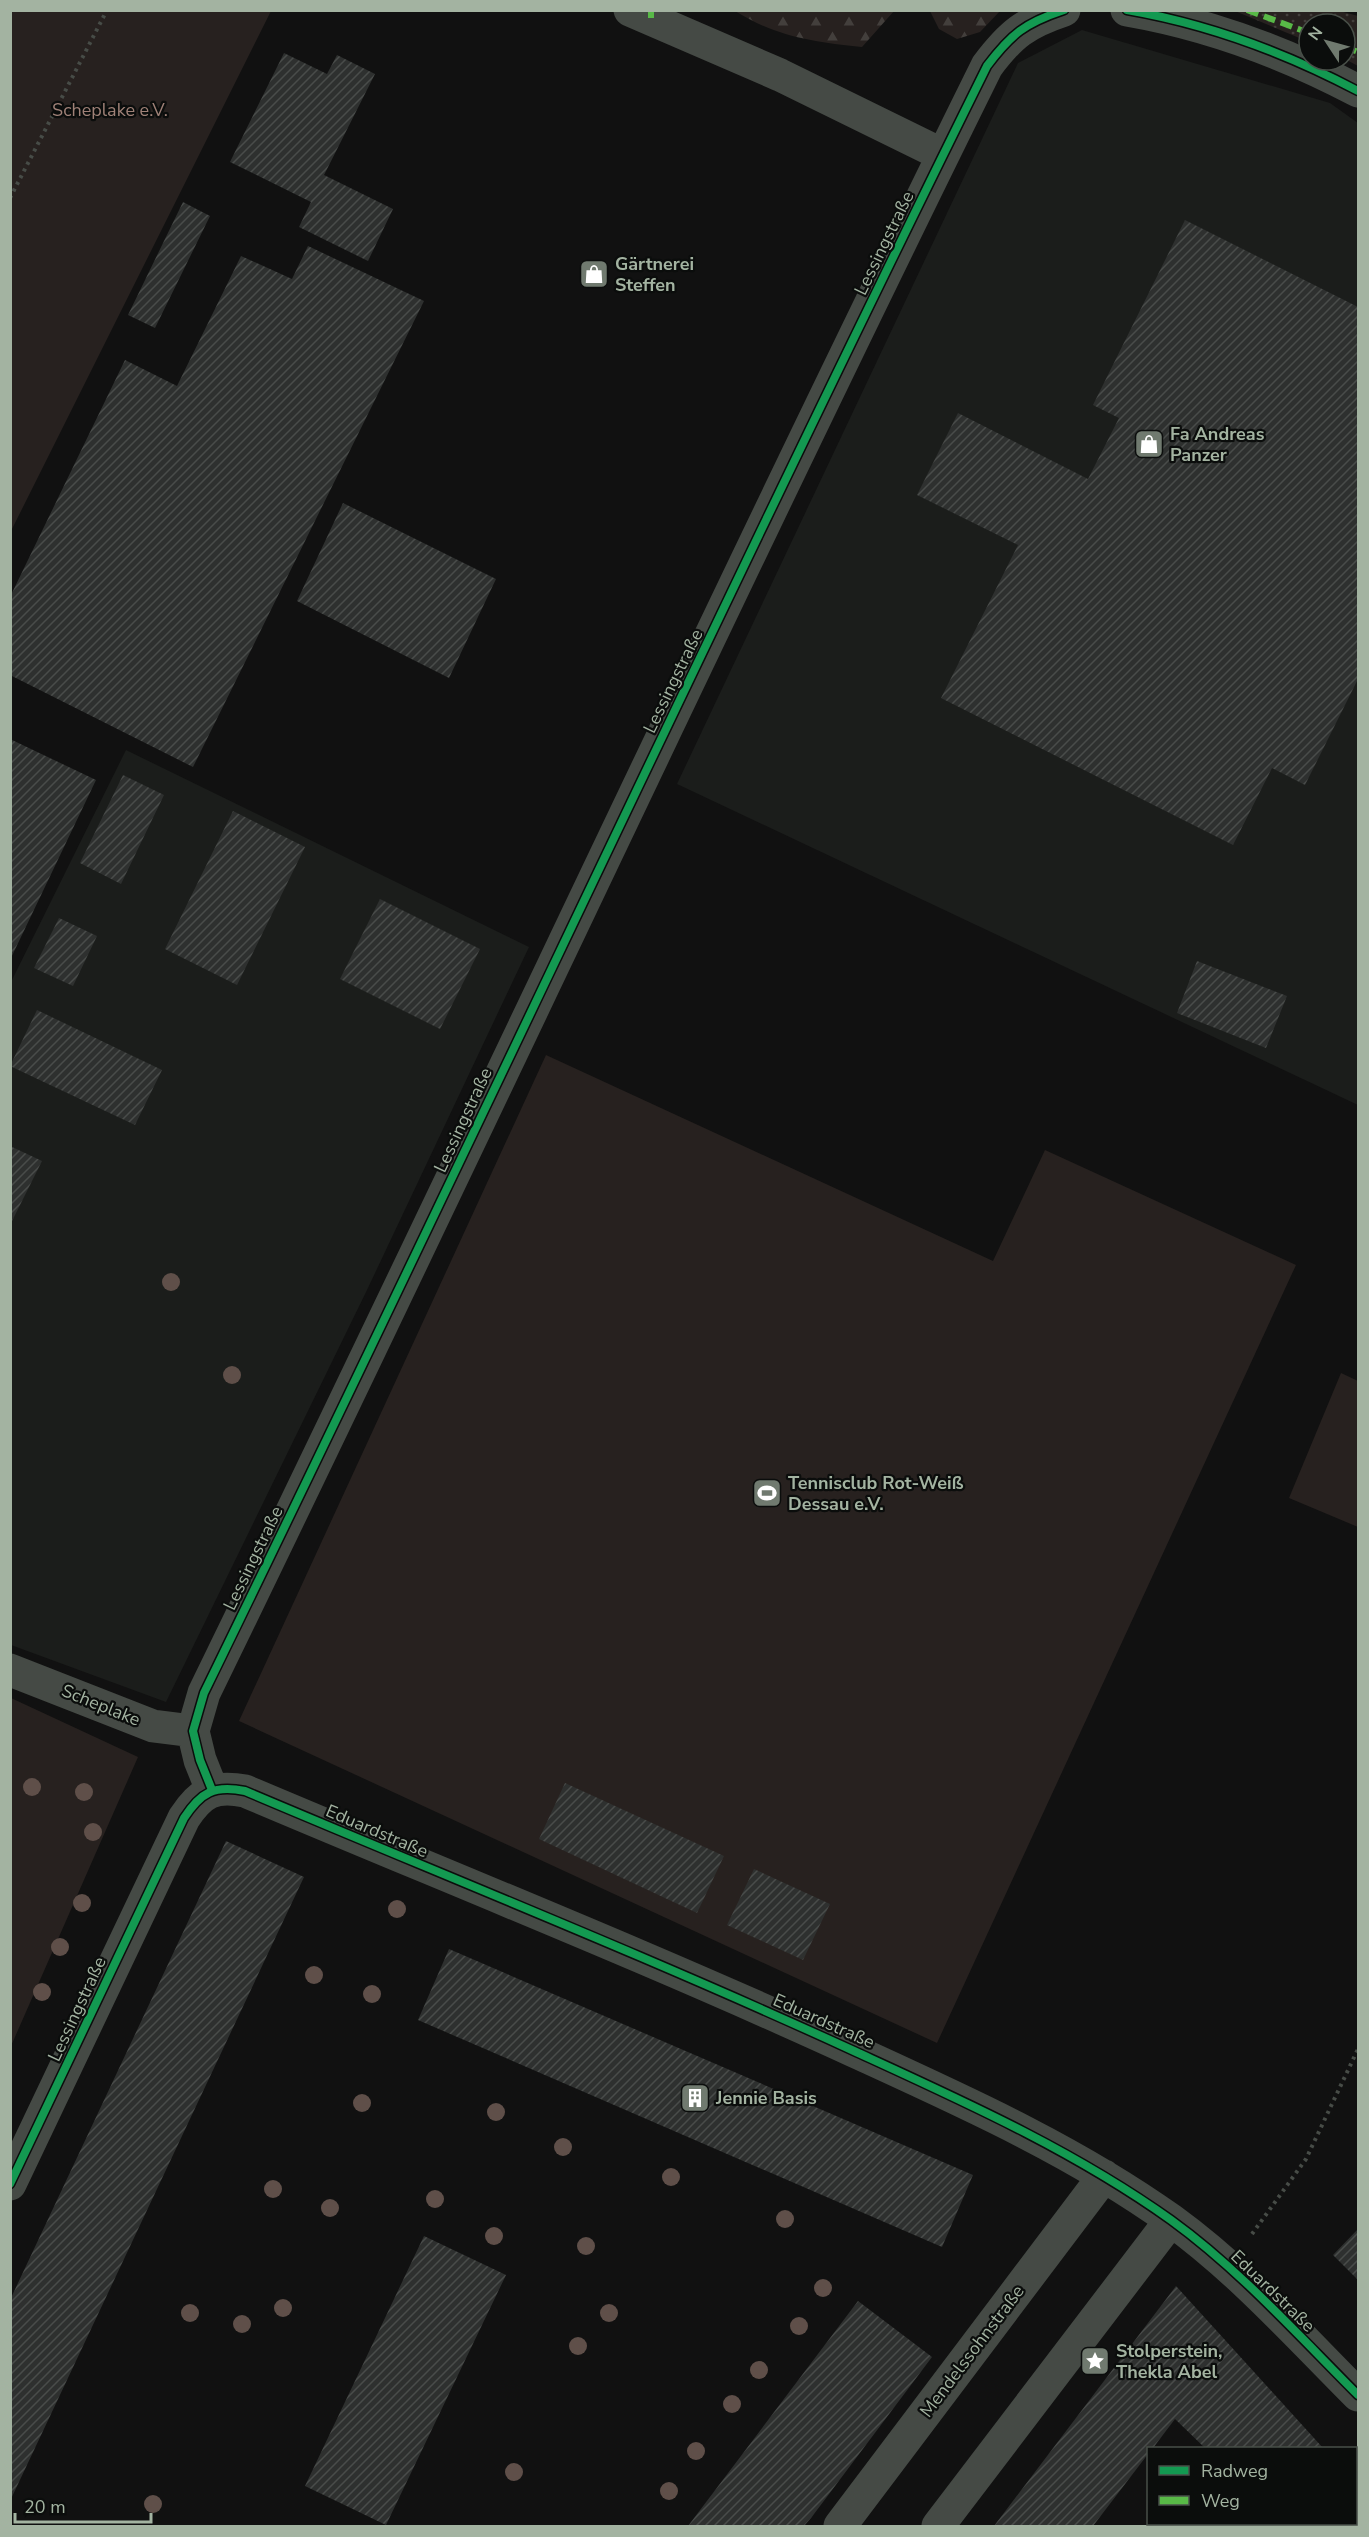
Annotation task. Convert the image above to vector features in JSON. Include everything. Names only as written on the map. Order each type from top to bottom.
[{"type":"street","points":[[630,10],[780,75],[943,155]]},
{"type":"street","name":"Lessingstraße","points":[[10,2184],[184,1818],[195,1801],[212,1790],[200,1760],[193,1731],[204,1693],[381,1329],[529,1015],[943,155],[987,66],[1006,40],[1028,23],[1064,10]]},
{"type":"street","points":[[1127,10],[1241,39],[1301,63],[1359,91]]},
{"type":"street","name":"Scheplake","points":[[10,1670],[153,1726],[193,1731]]},
{"type":"street","name":"Eduardstraße","points":[[212,1790],[228,1788],[245,1791],[792,2022],[1033,2135],[1104,2176],[1171,2220],[1229,2267],[1359,2395]]},
{"type":"street","name":"Mendelssohnstraße","points":[[840,2526],[1104,2176]]},
{"type":"street","points":[[938,2526],[1171,2220]]},
{"type":"path","points":[[10,198],[107,10]]},
{"type":"path","points":[[1229,2267],[1306,2159],[1359,2049]]},
{"type":"shaded area","points":[[1082,30],[1330,103],[1358,123],[1358,1105],[677,784],[1018,63]]},
{"type":"shaded area","points":[[126,750],[529,947],[367,1290],[166,1702],[11,1645],[10,984]]},
{"type":"green space","points":[[1336,10],[1343,12],[1297,12],[1297,37],[1235,11]]},
{"type":"green space","name":"Scheplake e.V.","points":[[10,11],[271,11],[11,531]]},
{"type":"green space","points":[[735,11],[894,11],[862,47],[796,37],[766,27]]},
{"type":"green space","points":[[930,11],[1000,11],[980,32],[957,39],[939,29]]},
{"type":"green space","points":[[1357,16],[1358,16],[1357,65]]},
{"type":"green space","name":"Tennisclub Rot-Weiß Dessau e.V.","points":[[546,1055],[993,1261],[1045,1150],[1296,1265],[937,2043],[239,1721]]},
{"type":"green space","points":[[1341,1373],[1358,1381],[1358,1527],[1289,1498]]},
{"type":"green space","points":[[11,1698],[138,1757],[11,2046]]},
{"type":"building","points":[[284,53],[327,74],[337,55],[375,74],[324,175],[393,209],[368,261],[299,227],[311,202],[230,162]]},
{"type":"building","points":[[183,202],[210,216],[155,328],[128,315]]},
{"type":"building","points":[[1185,220],[1358,307],[1358,679],[1305,785],[1272,768],[1233,845],[941,698],[1018,545],[917,495],[958,413],[1088,479],[1119,418],[1093,405]]},
{"type":"building","points":[[308,246],[424,301],[193,767],[10,675],[10,597],[125,360],[177,386],[241,256],[292,279]]},
{"type":"building","points":[[343,503],[496,579],[449,678],[297,601]]},
{"type":"building","points":[[10,739],[96,780],[10,960]]},
{"type":"building","points":[[123,775],[164,795],[121,884],[80,863]]},
{"type":"building","points":[[233,811],[305,847],[237,985],[165,949]]},
{"type":"building","points":[[380,899],[480,949],[440,1029],[340,979]]},
{"type":"building","points":[[59,918],[97,936],[73,986],[34,968]]},
{"type":"building","points":[[1197,961],[1287,996],[1266,1048],[1177,1013]]},
{"type":"building","points":[[37,1010],[162,1070],[135,1125],[10,1066]]},
{"type":"building","points":[[10,1146],[42,1161],[10,1225]]},
{"type":"building","points":[[565,1783],[724,1856],[697,1913],[539,1839]]},
{"type":"building","points":[[226,1841],[304,1877],[10,2501],[10,2300]]},
{"type":"building","points":[[754,1869],[830,1904],[803,1960],[727,1925]]},
{"type":"building","points":[[449,1949],[973,2175],[942,2247],[418,2020]]},
{"type":"building","points":[[1358,2229],[1358,2280],[1333,2255]]},
{"type":"building","points":[[424,2236],[506,2275],[386,2525],[305,2486]]},
{"type":"building","points":[[1176,2286],[1322,2447],[1204,2447],[1175,2419],[1154,2447],[1147,2447],[1147,2455],[1093,2526],[994,2526]]},
{"type":"building","points":[[858,2301],[932,2357],[811,2518],[804,2526],[688,2526]]},
{"type":"building","points":[[1357,2486],[1358,2487],[1358,2526],[1284,2525],[1357,2525]]},
{"type":"marked path","points":[[651,10],[651,18]]},
{"type":"marked path","points":[[1247,10],[1297,29]]},
{"type":"cycle path","points":[[212,1790],[200,1760],[193,1731],[204,1693],[789,472],[987,66],[1020,31],[1064,10]]},
{"type":"cycle path","points":[[1127,10],[1187,23],[1275,52],[1358,91]]},
{"type":"cycle path","points":[[10,2184],[184,1818],[196,1802],[209,1792],[234,1789],[245,1791],[779,2017],[936,2089],[1056,2149],[1134,2195],[1196,2239],[1268,2304],[1358,2395]]},
{"type":"place","name":"Gärtnerei Steffen","points":[[594,274]]},
{"type":"place","name":"Fa Andreas Panzer","points":[[1149,444]]},
{"type":"place","name":"Tennisclub Rot-Weiß Dessau e.V.","points":[[767,1493]]},
{"type":"place","name":"Jennie Basis","points":[[695,2098]]},
{"type":"place","name":"Stolperstein, Thekla Abel","points":[[1095,2361]]}]
